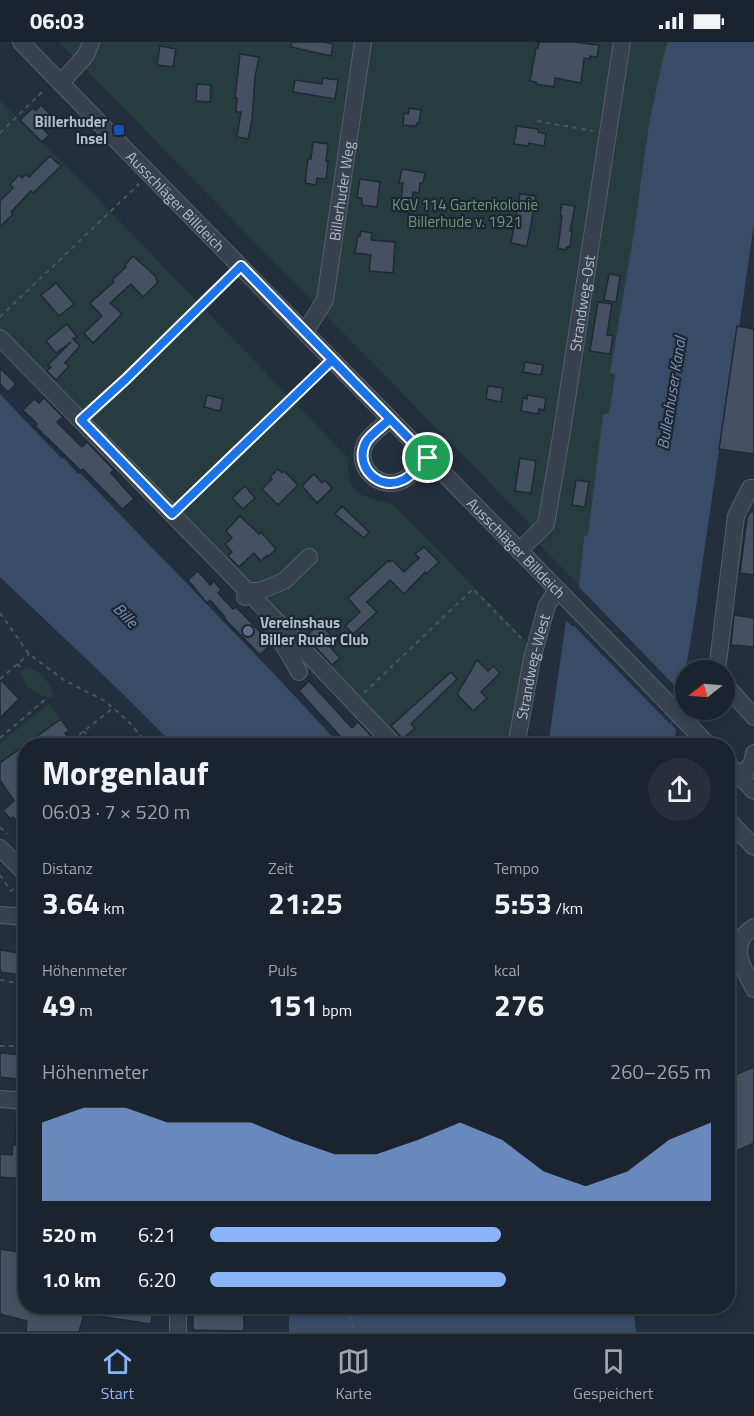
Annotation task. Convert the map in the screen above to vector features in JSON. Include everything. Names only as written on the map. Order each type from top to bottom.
[{"type":"street","name":"Ausschläger Billdeich","points":[[21,42],[701,738]]},
{"type":"street","points":[[61,83],[86,55],[91,42]]},
{"type":"street","name":"Billerhuder Weg","points":[[305,332],[325,300],[363,42]]},
{"type":"street","name":"Strandweg-Ost","points":[[519,551],[546,524],[622,42]]},
{"type":"street","points":[[0,338],[387,738]]},
{"type":"street","points":[[390,419],[366,442],[362,459],[370,476],[386,484],[404,480],[428,458]]},
{"type":"street","points":[[718,660],[736,516],[750,488],[754,488]]},
{"type":"street","points":[[247,591],[259,591],[284,580],[309,557]]},
{"type":"street","name":"Strandweg-West","points":[[518,738],[536,645],[547,605],[557,590]]},
{"type":"street","points":[[247,591],[244,597],[281,641],[298,672]]},
{"type":"street","points":[[735,695],[754,717]]},
{"type":"street","points":[[740,777],[752,763],[754,753]]},
{"type":"street","points":[[735,772],[754,791]]},
{"type":"street","points":[[735,827],[754,847]]},
{"type":"street","points":[[0,848],[18,874]]},
{"type":"street","points":[[0,915],[18,916]]},
{"type":"street","points":[[754,927],[743,936],[738,948],[741,961],[754,989]]},
{"type":"street","points":[[0,1099],[18,1100]]},
{"type":"street","points":[[178,1314],[178,1332]]},
{"type":"path","points":[[0,133],[42,92],[61,83]]},
{"type":"path","points":[[537,122],[608,134]]},
{"type":"path","points":[[0,318],[149,175]]},
{"type":"path","points":[[81,420],[241,266]]},
{"type":"path","points":[[172,514],[332,360]]},
{"type":"path","points":[[354,703],[473,589],[524,640],[536,645]]},
{"type":"path","points":[[0,613],[29,654],[64,680],[94,695],[112,708],[128,721],[142,738]]},
{"type":"path","points":[[0,679],[29,654]]},
{"type":"path","points":[[17,664],[23,669]]},
{"type":"path","points":[[0,738],[48,698]]},
{"type":"path","points":[[75,738],[112,708]]},
{"type":"path","points":[[84,731],[89,736]]},
{"type":"path","points":[[0,875],[11,891],[18,884]]},
{"type":"path","points":[[0,980],[17,983]]},
{"type":"path","points":[[0,1046],[18,1046]]},
{"type":"path","points":[[329,1314],[350,1315],[355,1332]]},
{"type":"green space","name":"KGV 114 Gartenkolonie Billerhude v. 1921","points":[[59,42],[668,42],[649,123],[611,373],[615,373],[609,413],[596,473],[588,535],[584,537],[579,585],[526,531],[531,525]]},
{"type":"green space","points":[[0,101],[77,177],[349,459],[349,478],[354,488],[364,496],[393,504],[532,647],[521,738],[382,738],[0,346]]},
{"type":"green space","points":[[26,666],[44,678],[53,698],[32,691],[21,672]]},
{"type":"green space","points":[[49,704],[61,719],[35,738],[18,738],[18,750],[0,763],[0,743]]},
{"type":"water","name":"Bullenhuser Kanal","points":[[668,42],[754,42],[754,224],[687,660],[675,660],[672,725],[676,730],[675,738],[549,738],[566,621],[573,627],[584,537],[588,535],[603,415],[609,413],[615,374],[610,373],[633,238],[649,123]]},
{"type":"water","name":"Bille","points":[[0,394],[62,459],[64,458],[78,474],[80,473],[334,738],[167,738],[0,577]]},
{"type":"water","points":[[289,1314],[634,1314],[636,1332],[289,1332]]},
{"type":"pier","points":[[578,586],[675,686],[671,725],[572,624]]},
{"type":"building","points":[[292,42],[333,44],[331,56],[291,47]]},
{"type":"building","points":[[539,42],[599,45],[597,57],[584,58],[581,83],[555,78],[554,87],[530,81]]},
{"type":"building","points":[[160,46],[176,49],[173,67],[157,65]]},
{"type":"building","points":[[240,54],[259,57],[248,139],[237,137],[241,112],[236,112],[237,98],[235,98]]},
{"type":"building","points":[[323,78],[338,80],[335,99],[293,92],[295,80],[322,84]]},
{"type":"building","points":[[197,84],[211,85],[210,102],[196,101]]},
{"type":"building","points":[[41,105],[52,116],[41,127],[49,135],[42,142],[20,120],[33,108],[36,111]]},
{"type":"building","points":[[409,108],[421,110],[419,123],[416,126],[403,125],[404,113],[408,114]]},
{"type":"building","points":[[517,126],[538,129],[538,132],[546,134],[544,146],[529,143],[528,146],[514,144]]},
{"type":"building","points":[[313,142],[328,144],[326,179],[317,178],[316,185],[305,183]]},
{"type":"building","points":[[50,156],[61,166],[33,193],[31,191],[0,227],[0,201],[13,188],[10,184],[19,175],[22,178],[26,174],[29,177]]},
{"type":"building","points":[[402,169],[425,173],[423,183],[420,183],[419,193],[413,192],[411,213],[400,212],[403,183],[399,183]]},
{"type":"building","points":[[360,179],[380,182],[377,207],[362,205],[362,198],[357,198]]},
{"type":"building","points":[[520,194],[536,196],[527,246],[511,243]]},
{"type":"building","points":[[562,204],[575,206],[570,231],[572,231],[570,247],[566,250],[558,248]]},
{"type":"building","points":[[361,231],[372,233],[371,240],[395,242],[393,273],[369,271],[371,255],[355,253]]},
{"type":"building","points":[[133,256],[157,278],[158,282],[143,297],[131,284],[110,303],[122,314],[93,343],[84,333],[102,316],[90,303],[114,282],[112,280],[126,267],[125,265]]},
{"type":"building","points":[[609,274],[620,276],[616,302],[604,300]]},
{"type":"building","points":[[56,283],[74,304],[59,316],[41,295]]},
{"type":"building","points":[[598,302],[612,304],[607,335],[613,336],[610,354],[590,351]]},
{"type":"building","points":[[67,324],[77,337],[73,339],[80,346],[65,363],[69,366],[56,380],[47,371],[51,367],[48,365],[71,342],[56,353],[46,341]]},
{"type":"building","points":[[737,326],[754,329],[754,454],[719,449]]},
{"type":"building","points":[[525,362],[543,365],[541,375],[523,372]]},
{"type":"building","points":[[0,368],[16,384],[8,392],[0,384]]},
{"type":"building","points":[[488,386],[503,388],[501,402],[486,399]]},
{"type":"building","points":[[207,395],[223,399],[220,411],[204,407]]},
{"type":"building","points":[[527,395],[546,398],[544,410],[539,409],[538,414],[521,411],[523,398],[527,399]]},
{"type":"building","points":[[44,398],[63,417],[57,422],[82,447],[87,442],[114,470],[111,473],[134,499],[122,509],[83,469],[81,471],[35,426],[37,424],[23,410],[34,399],[39,403]]},
{"type":"building","points":[[520,458],[536,461],[531,493],[515,491]]},
{"type":"building","points":[[278,469],[282,473],[284,471],[298,485],[278,505],[262,489]]},
{"type":"building","points":[[314,474],[322,483],[325,480],[332,488],[317,503],[302,486]]},
{"type":"building","points":[[576,480],[589,482],[585,507],[572,505]]},
{"type":"building","points":[[245,486],[255,498],[243,509],[232,498]]},
{"type":"building","points":[[342,506],[369,532],[364,538],[335,514]]},
{"type":"building","points":[[750,512],[754,512],[754,575],[740,573],[747,518]]},
{"type":"building","points":[[240,516],[259,534],[261,532],[276,549],[261,561],[254,553],[239,567],[228,556],[232,552],[225,544],[232,538],[226,531]]},
{"type":"building","points":[[424,547],[439,562],[426,574],[425,572],[404,594],[390,580],[367,602],[377,612],[353,634],[345,626],[360,612],[348,598],[388,561],[392,560],[404,572],[419,558],[415,554]]},
{"type":"building","points":[[198,571],[210,585],[214,581],[221,590],[218,593],[233,609],[236,607],[264,636],[270,645],[260,655],[210,600],[207,603],[188,580]]},
{"type":"building","points":[[734,615],[754,618],[754,647],[731,645]]},
{"type":"building","points":[[319,623],[331,635],[325,641],[340,658],[332,665],[306,637]]},
{"type":"building","points":[[477,660],[488,671],[493,666],[500,673],[481,692],[487,698],[473,711],[457,694]]},
{"type":"building","points":[[451,672],[457,679],[411,724],[415,728],[404,738],[391,726]]},
{"type":"building","points":[[0,679],[19,699],[0,718]]},
{"type":"building","points":[[309,681],[352,728],[358,722],[373,738],[342,738],[299,691]]},
{"type":"building","points":[[61,719],[69,731],[65,733],[66,738],[35,738]]},
{"type":"building","points":[[18,750],[18,822],[3,811],[14,801],[0,780],[0,763]]},
{"type":"building","points":[[0,950],[18,953],[18,975],[0,972]]},
{"type":"building","points":[[0,1053],[18,1054],[18,1079],[0,1077]]},
{"type":"building","points":[[754,1067],[754,1143],[735,1152],[735,1075]]},
{"type":"building","points":[[18,1116],[18,1178],[0,1177],[0,1154],[12,1155],[13,1144],[15,1145]]},
{"type":"building","points":[[0,1249],[18,1252],[18,1314],[84,1314],[79,1332],[26,1332],[27,1321],[0,1314]]},
{"type":"building","points":[[84,1314],[153,1314],[151,1324]]},
{"type":"building","points":[[193,1314],[244,1314],[244,1331],[193,1330]]},
{"type":"place","name":"Billerhuder Insel","points":[[119,130]]},
{"type":"place","name":"Vereinshaus Biller Ruder Club","points":[[248,631]]},
{"type":"route","points":[[241,266],[428,458],[404,480],[386,484],[370,476],[362,459],[366,442],[390,419],[332,360],[172,514],[81,420],[241,266]]}]
